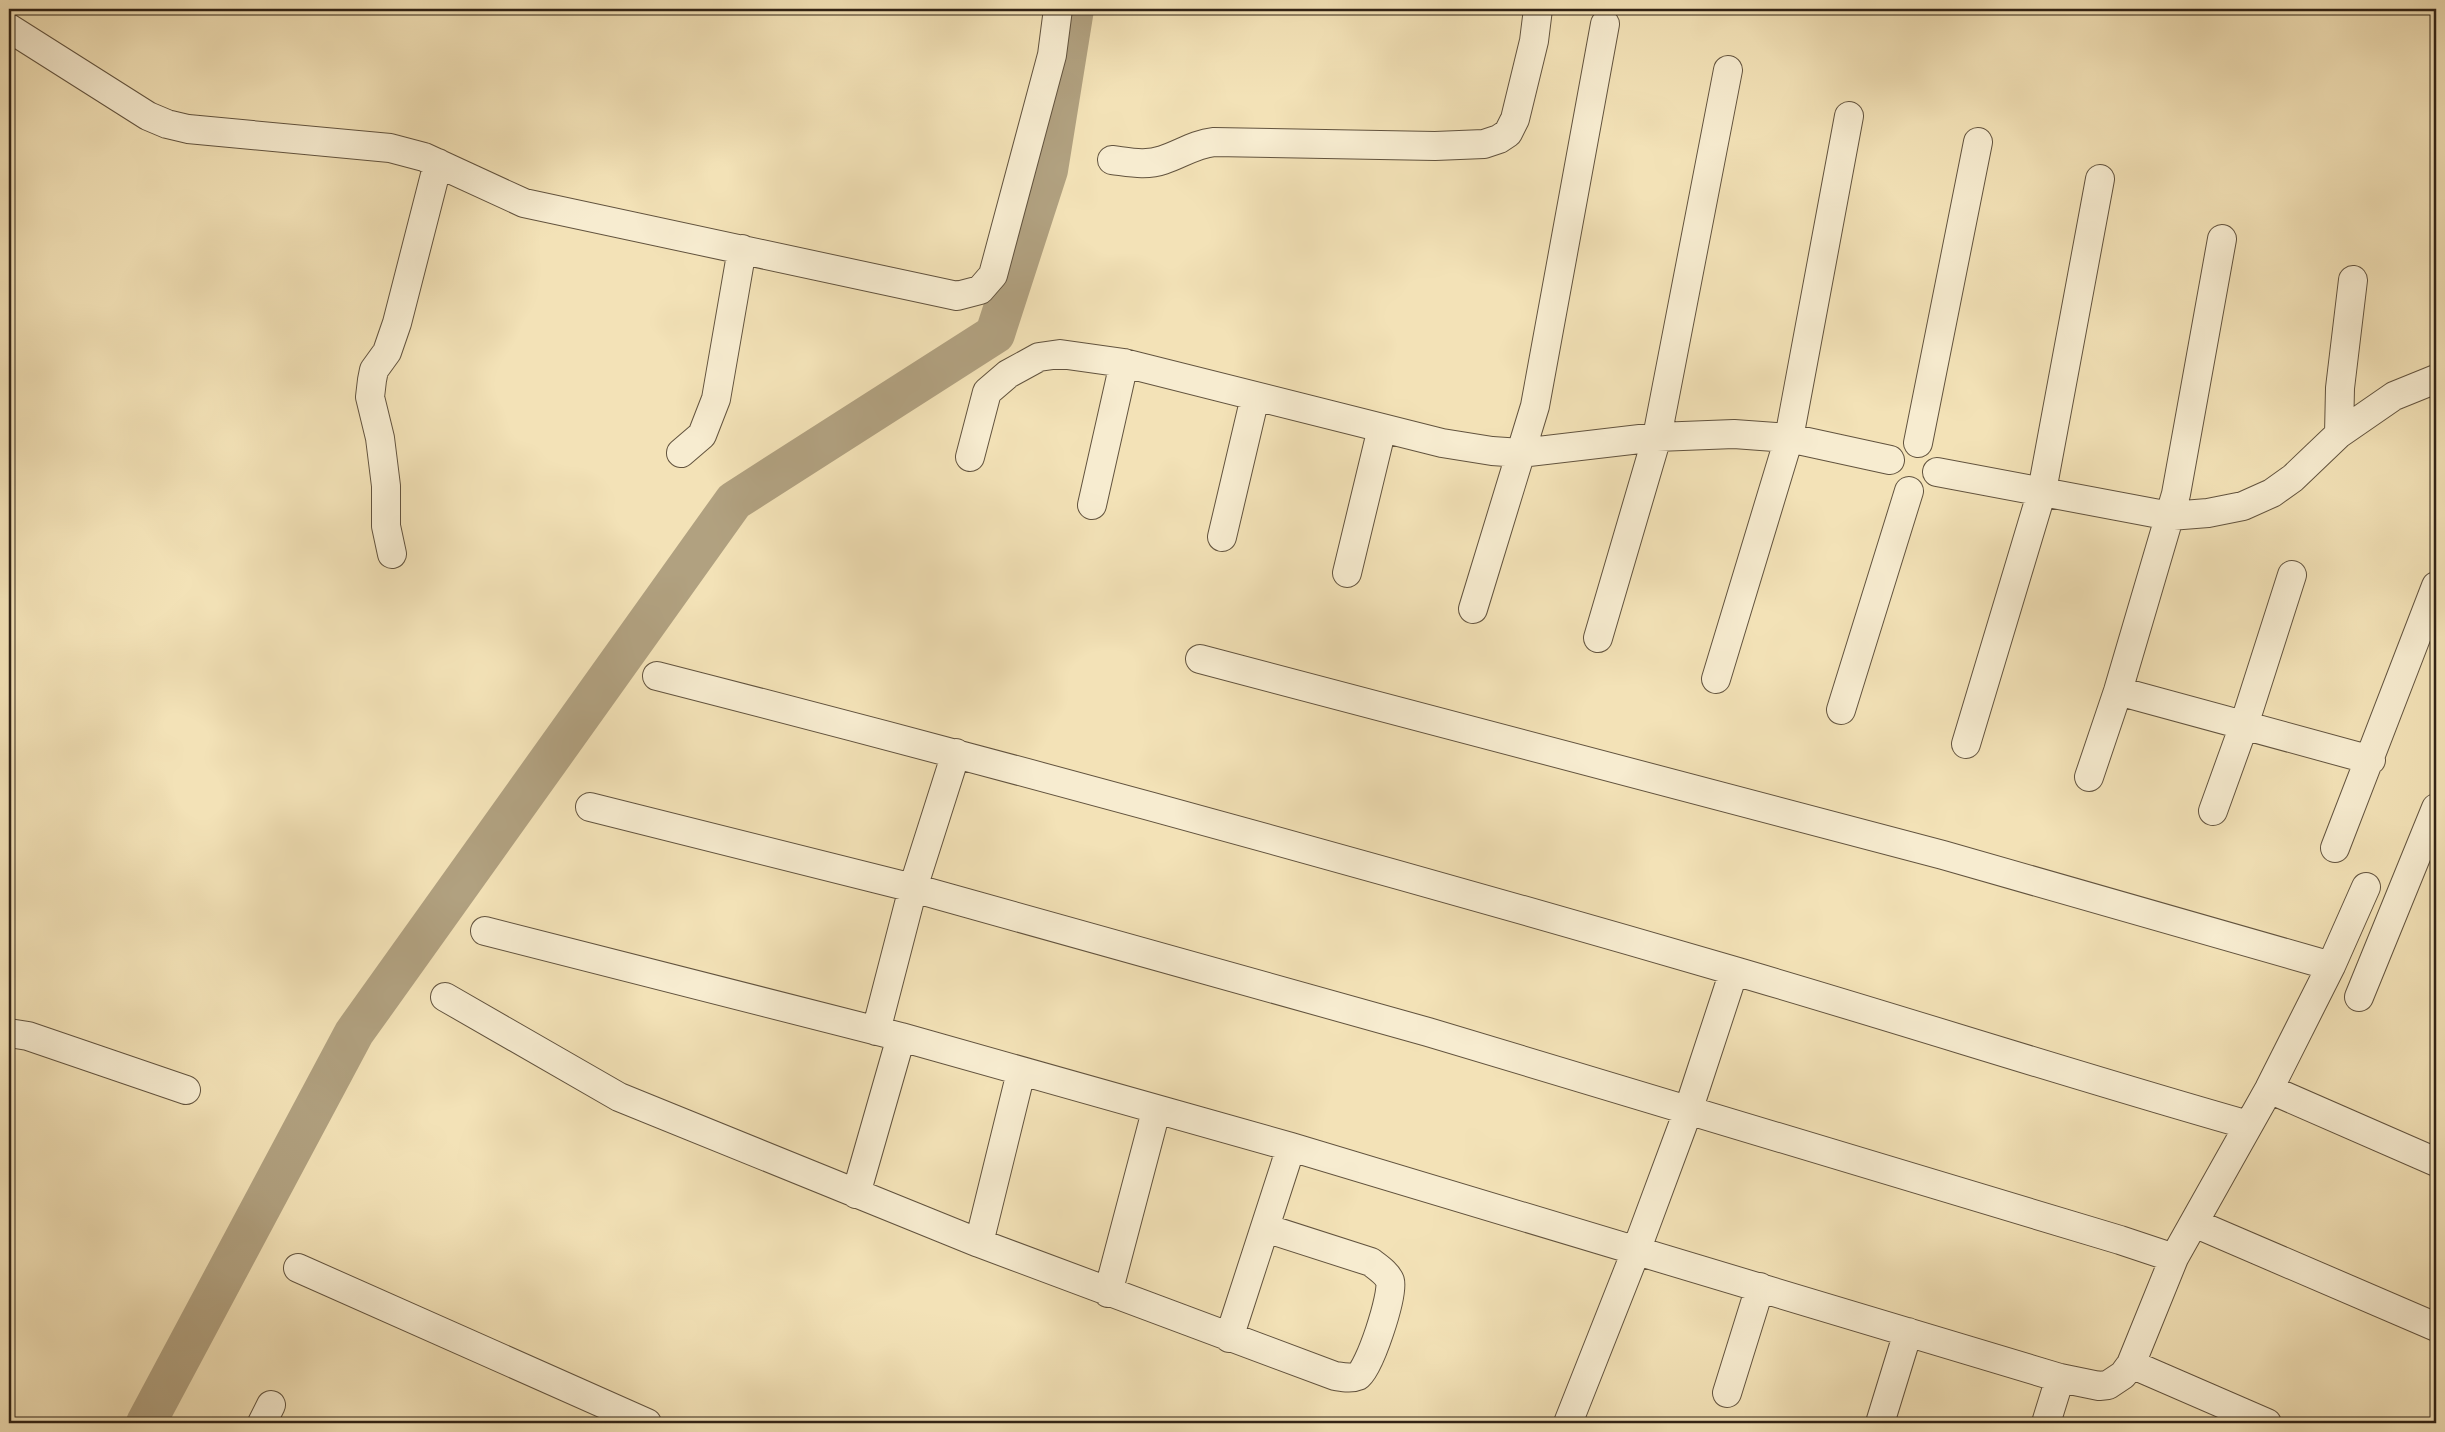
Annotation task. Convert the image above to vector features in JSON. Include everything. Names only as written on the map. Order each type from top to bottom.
[{"type":"street","points":[[9,28],[148,116],[167,124],[188,129],[390,148],[438,163],[524,203],[958,296],[980,290],[993,275],[1052,55],[1058,9]]},
{"type":"street","points":[[1112,160],[1139,164],[1161,161],[1199,144],[1214,142],[1434,146],[1484,144],[1508,133],[1515,119],[1534,41],[1538,9]]},
{"type":"street","points":[[1473,609],[1511,479],[1535,406],[1549,341],[1605,24]]},
{"type":"street","points":[[1598,638],[1658,437],[1728,70]]},
{"type":"street","points":[[1716,679],[1789,438],[1849,116]]},
{"type":"street","points":[[1918,443],[1978,142]]},
{"type":"street","points":[[392,554],[386,526],[386,486],[380,438],[370,397],[372,380],[374,370],[387,352],[397,323],[438,163]]},
{"type":"street","points":[[1966,744],[2042,491],[2100,179]]},
{"type":"street","points":[[2089,777],[2118,691],[2176,494],[2222,238]]},
{"type":"street","points":[[681,453],[702,435],[716,400],[742,249]]},
{"type":"street","points":[[2339,434],[2340,388],[2353,280]]},
{"type":"street","points":[[970,457],[987,392],[1008,374],[1039,358],[1060,354],[1124,363],[1255,397],[1467,447],[1521,453],[1658,437],[1734,434],[1789,438],[1890,460]]},
{"type":"street","points":[[1092,505],[1124,363]]},
{"type":"street","points":[[1937,472],[2170,516],[2208,513],[2243,506],[2272,493],[2293,478],[2339,434],[2394,396],[2436,379]]},
{"type":"street","points":[[1222,537],[1255,397]]},
{"type":"street","points":[[1347,573],[1382,428]]},
{"type":"street","points":[[1918,443],[1927,447],[1934,454],[1938,462],[1934,481],[1918,491],[1909,491],[1900,487],[1893,480],[1889,470],[1890,460],[1901,446],[1918,443]]},
{"type":"street","points":[[1841,710],[1909,491]]},
{"type":"street","points":[[2213,811],[2244,725],[2292,575]]},
{"type":"street","points":[[2335,848],[2371,760],[2436,586]]},
{"type":"street","points":[[1200,659],[1943,854],[2331,966]]},
{"type":"street","points":[[656,676],[956,753],[1734,971],[2248,1125]]},
{"type":"street","points":[[2118,691],[2371,760]]},
{"type":"street","points":[[856,1194],[888,1034],[913,888],[956,753]]},
{"type":"street","points":[[590,807],[913,888],[1428,1032],[2111,1237],[2174,1258]]},
{"type":"street","points":[[2359,997],[2436,808]]},
{"type":"street","points":[[485,931],[888,1034],[1156,1111],[1291,1147],[2060,1378],[2098,1386],[2108,1384],[2123,1375],[2131,1364],[2174,1258],[2269,1089],[2331,966],[2366,887]]},
{"type":"street","points":[[1568,1423],[1636,1251],[1688,1111],[1734,971]]},
{"type":"street","points":[[445,997],[619,1097],[979,1244],[1108,1293],[1229,1338],[1345,1378],[1357,1376],[1362,1372],[1380,1328],[1390,1294],[1390,1281],[1382,1270],[1371,1262],[1265,1228]]},
{"type":"street","points":[[9,1033],[28,1036],[186,1090]]},
{"type":"street","points":[[979,1244],[1022,1072]]},
{"type":"street","points":[[2269,1089],[2436,1162]]},
{"type":"street","points":[[1108,1293],[1156,1111]]},
{"type":"street","points":[[1229,1338],[1291,1147]]},
{"type":"street","points":[[2194,1223],[2436,1327]]},
{"type":"street","points":[[298,1268],[647,1423]]},
{"type":"street","points":[[1727,1393],[1760,1287]]},
{"type":"street","points":[[1880,1423],[1908,1332]]},
{"type":"street","points":[[2131,1364],[2225,1415],[2267,1423]]},
{"type":"street","points":[[2046,1423],[2060,1378]]},
{"type":"waterway","points":[[146,1423],[354,1033],[734,501],[995,334],[1048,170],[1074,9]]}]
